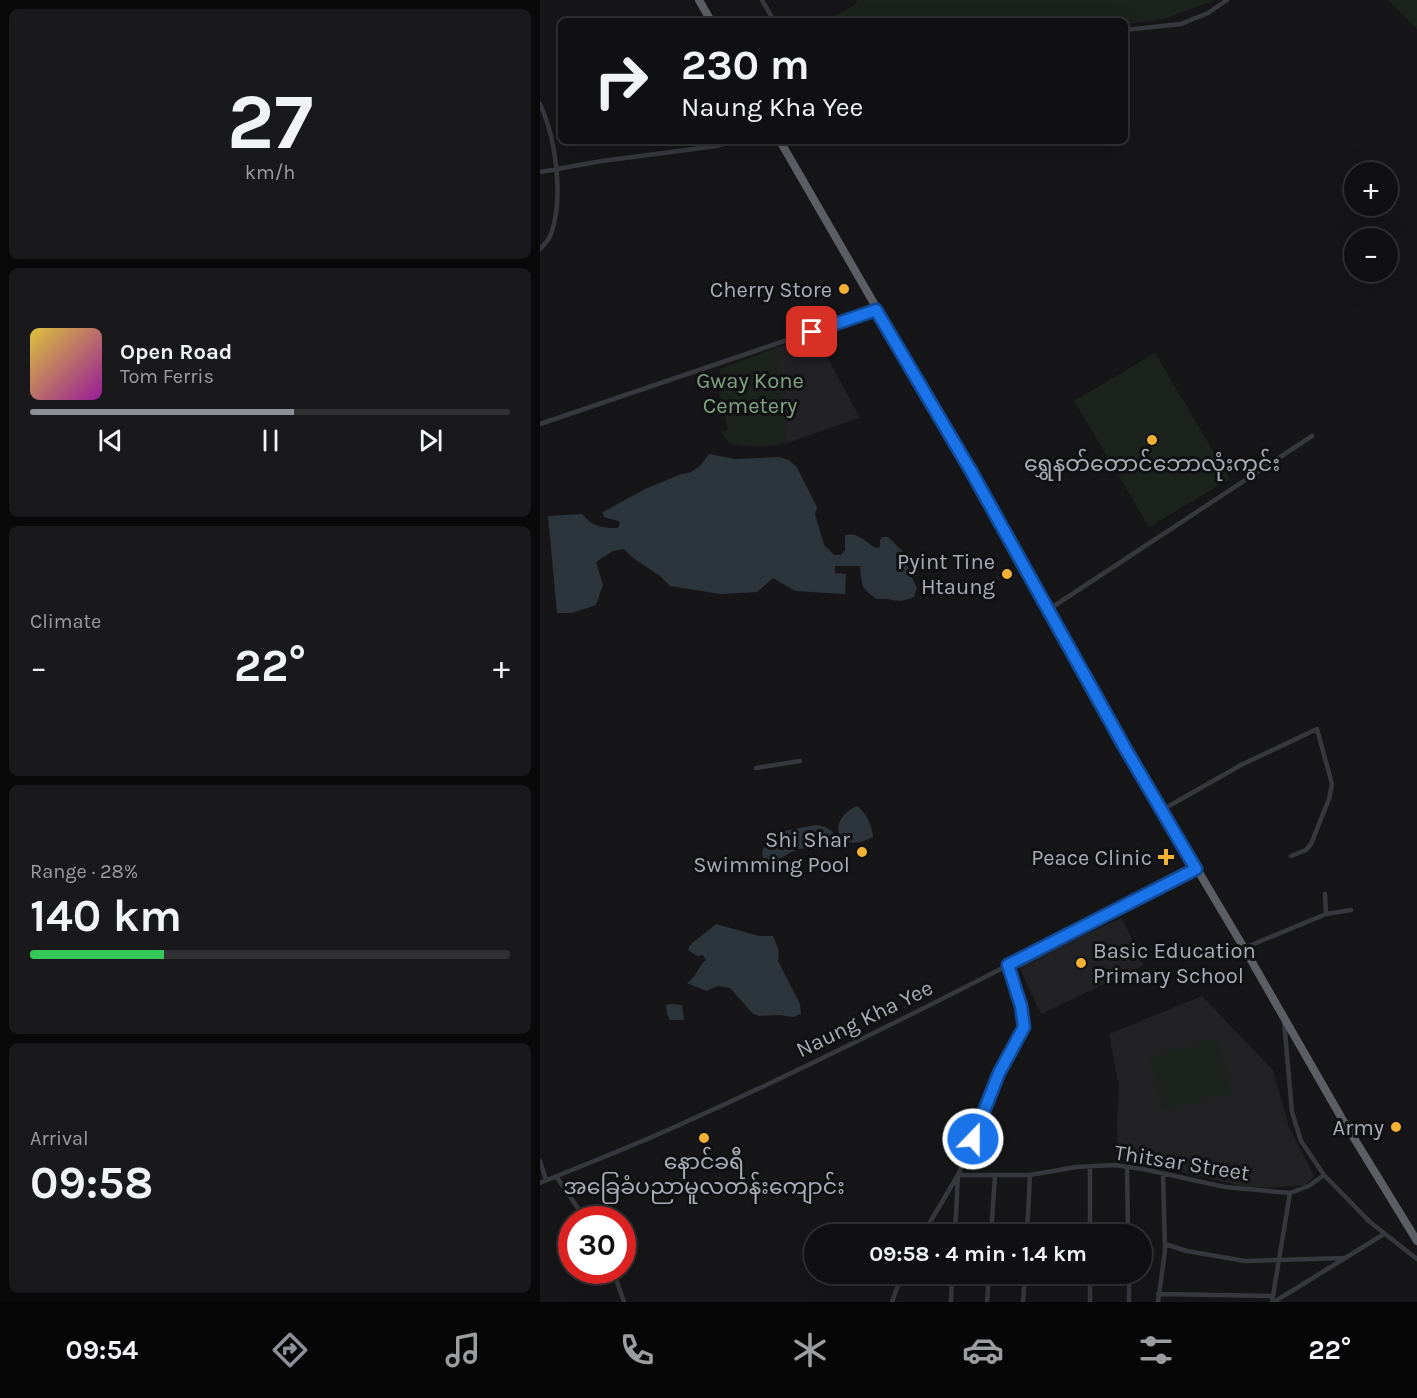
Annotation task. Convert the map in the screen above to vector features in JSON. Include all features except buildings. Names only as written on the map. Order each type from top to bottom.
[{"type":"highway","points":[[699,0],[709,18]]},
{"type":"highway","points":[[782,144],[971,471],[1196,869],[1417,1240]]},
{"type":"street","points":[[762,0],[772,18]]},
{"type":"street","points":[[1128,30],[1181,24],[1208,13],[1227,0]]},
{"type":"street","points":[[540,104],[557,169],[555,218],[550,237],[540,249]]},
{"type":"street","points":[[540,172],[723,144]]},
{"type":"street","points":[[540,424],[876,310]]},
{"type":"street","points":[[1048,609],[1312,436]]},
{"type":"street","points":[[1162,810],[1241,765],[1317,729],[1332,784],[1329,799],[1311,844],[1306,850],[1290,856]]},
{"type":"street","points":[[756,768],[800,761]]},
{"type":"street","name":"Naung Kha Yee","points":[[540,1183],[619,1152],[814,1061],[1196,869]]},
{"type":"street","points":[[1325,894],[1326,914]]},
{"type":"street","points":[[1244,948],[1326,914],[1351,910]]},
{"type":"street","points":[[929,1224],[958,1174],[999,1073],[1024,1027],[1021,1006],[1008,965]]},
{"type":"street","points":[[1283,1018],[1292,1112],[1301,1141],[1324,1175],[1384,1234],[1417,1259]]},
{"type":"street","points":[[540,1161],[546,1180]]},
{"type":"street","name":"Thitsar Street","points":[[958,1174],[1030,1176],[1090,1166],[1114,1165],[1225,1187],[1290,1193]]},
{"type":"street","points":[[1090,1166],[1090,1224]]},
{"type":"street","points":[[1127,1167],[1128,1224]]},
{"type":"street","points":[[956,1224],[958,1174]]},
{"type":"street","points":[[1158,1302],[1165,1244],[1163,1174]]},
{"type":"street","points":[[1273,1300],[1290,1193],[1309,1186],[1324,1175]]},
{"type":"street","points":[[556,1176],[576,1206]]},
{"type":"street","points":[[992,1224],[995,1176]]},
{"type":"street","points":[[1028,1224],[1030,1176]]},
{"type":"street","points":[[1158,1294],[1273,1300],[1384,1234]]},
{"type":"street","points":[[1165,1244],[1187,1251],[1245,1262],[1344,1258]]},
{"type":"street","points":[[618,1284],[624,1302]]},
{"type":"street","points":[[892,1302],[898,1284]]},
{"type":"street","points":[[951,1302],[952,1284]]},
{"type":"street","points":[[987,1302],[988,1284]]},
{"type":"street","points":[[1023,1302],[1024,1284]]},
{"type":"street","points":[[1090,1284],[1090,1302]]},
{"type":"street","points":[[1129,1284],[1129,1302]]},
{"type":"shaded area","points":[[816,336],[860,418],[787,443],[775,348]]},
{"type":"shaded area","points":[[709,454],[735,459],[779,457],[788,460],[796,466],[817,508],[815,514],[824,545],[834,555],[841,555],[845,550],[845,535],[858,536],[876,548],[880,547],[882,537],[888,537],[904,553],[917,588],[914,597],[899,601],[877,599],[863,586],[860,566],[835,566],[835,573],[846,574],[845,594],[795,591],[773,578],[757,592],[720,594],[670,586],[624,549],[613,551],[596,562],[603,585],[596,605],[572,613],[557,613],[548,516],[582,514],[598,526],[618,528],[620,523],[604,517],[603,512],[645,489],[691,472],[700,466]]},
{"type":"shaded area","points":[[857,806],[868,819],[873,837],[860,842],[850,842],[839,834],[838,827],[847,812]]},
{"type":"shaded area","points":[[816,825],[833,832],[833,845],[825,849],[799,849],[768,867],[762,853],[768,843],[783,836],[784,831]]},
{"type":"shaded area","points":[[1122,918],[1144,965],[1041,1014],[1018,964]]},
{"type":"shaded area","points":[[716,924],[759,936],[773,936],[779,951],[778,961],[800,1004],[801,1014],[793,1017],[759,1016],[753,1014],[730,988],[718,986],[706,991],[687,983],[706,960],[703,955],[697,956],[688,950],[690,945]]},
{"type":"shaded area","points":[[1202,996],[1273,1070],[1289,1127],[1314,1176],[1306,1185],[1265,1188],[1242,1186],[1118,1158],[1119,1087],[1109,1034]]},
{"type":"shaded area","points":[[666,1005],[682,1005],[684,1020],[670,1020]]},
{"type":"green space","points":[[857,0],[1215,0],[1161,20],[1128,24],[1128,18],[830,18],[856,4]]},
{"type":"green space","points":[[1388,0],[1417,0],[1417,29]]},
{"type":"green space","name":"Gway Kone Cemetery","points":[[775,348],[787,443],[773,446],[730,444],[721,433],[728,429],[717,383],[721,381],[720,369]]},
{"type":"green space","name":"ရွှေနတ်တောင်ဘောလုံးကွင်း","points":[[1155,353],[1230,479],[1149,527],[1074,401]]},
{"type":"green space","points":[[1217,1038],[1232,1093],[1164,1111],[1149,1056]]},
{"type":"place","name":"Cherry Store","points":[[844,289]]},
{"type":"place","name":"ရွှေနတ်တောင်ဘောလုံးကွင်း","points":[[1152,440]]},
{"type":"place","name":"Pyint Tine Htaung","points":[[1007,574]]},
{"type":"place","name":"Shi Shar Swimming Pool","points":[[862,852]]},
{"type":"place","name":"Peace Clinic","points":[[1166,857]]},
{"type":"place","name":"Basic Education Primary School","points":[[1081,963]]},
{"type":"place","name":"Army","points":[[1396,1127]]},
{"type":"place","name":"နောင်ခရီ အခြေခံပညာမူလတန်းကျောင်း","points":[[704,1138]]},
{"type":"route","points":[[812,332],[876,310],[971,471],[1125,748],[1196,869],[1008,965],[1021,1006],[1024,1027],[999,1073],[973,1139]]}]
